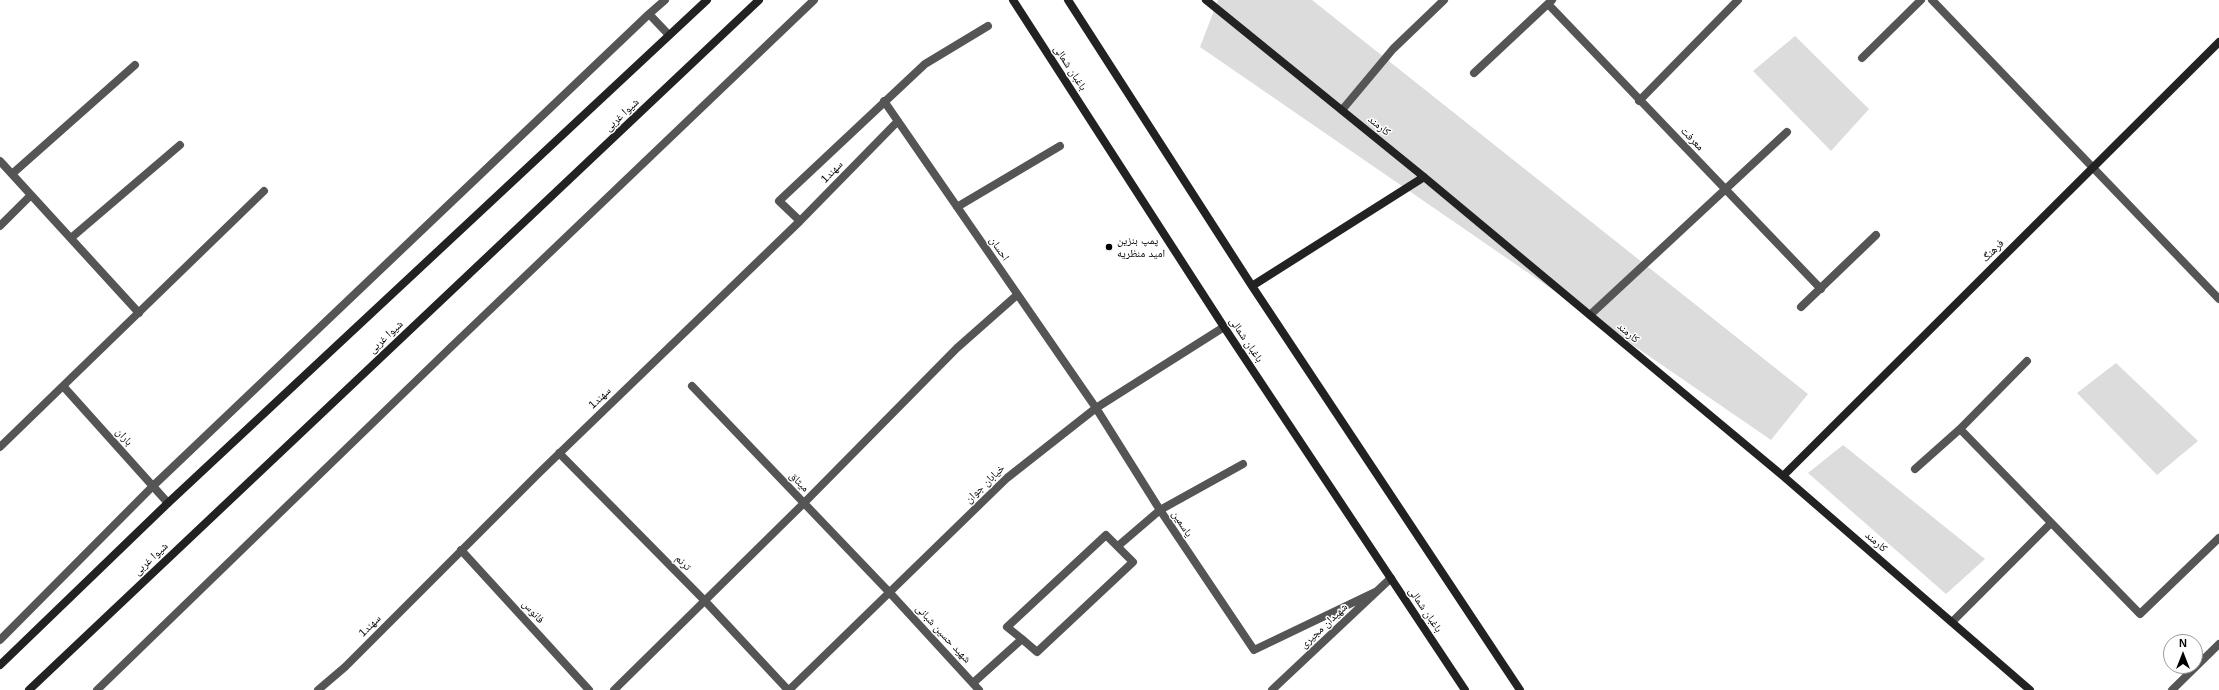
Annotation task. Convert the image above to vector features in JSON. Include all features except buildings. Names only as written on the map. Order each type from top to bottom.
[{"type":"street","points":[[0,640],[153,486],[664,0]]},
{"type":"street","points":[[0,665],[168,504],[707,0]]},
{"type":"street","name":"شیوا غربی","points":[[29,690],[759,0]]},
{"type":"street","points":[[97,690],[449,349],[814,0]]},
{"type":"street","name":"باغبان شمالی","points":[[1013,0],[1224,327],[1465,690]]},
{"type":"street","points":[[1068,0],[1252,286],[1520,690]]},
{"type":"street","name":"کارمند","points":[[1206,0],[1424,177],[1783,476],[2030,690]]},
{"type":"street","points":[[1342,110],[1392,49],[1444,0]]},
{"type":"street","points":[[1640,101],[1738,0]]},
{"type":"street","points":[[1862,58],[1921,0]]},
{"type":"street","points":[[1932,0],[2218,296]]},
{"type":"street","points":[[1474,73],[1550,2]]},
{"type":"street","name":"معرفت","points":[[1550,2],[1640,101],[1821,289]]},
{"type":"street","points":[[649,14],[669,35]]},
{"type":"street","points":[[800,221],[779,201],[925,64],[988,26]]},
{"type":"street","name":"فرهنگ","points":[[1783,476],[2219,42]]},
{"type":"street","points":[[12,174],[135,65]]},
{"type":"street","name":"احسان","points":[[884,101],[1096,408]]},
{"type":"street","name":"1سهند","points":[[318,690],[345,667],[559,453],[800,221],[898,121]]},
{"type":"street","points":[[1590,315],[1787,132]]},
{"type":"street","points":[[70,238],[180,145]]},
{"type":"street","points":[[957,207],[1060,146]]},
{"type":"street","points":[[0,161],[139,312]]},
{"type":"street","points":[[1252,286],[1424,177]]},
{"type":"street","points":[[0,447],[264,191]]},
{"type":"street","points":[[0,226],[31,195]]},
{"type":"street","points":[[1801,307],[1876,235]]},
{"type":"street","points":[[614,690],[804,504],[957,348],[1017,295]]},
{"type":"street","name":"خیابان جوان","points":[[789,690],[1007,478],[1096,408],[1224,327]]},
{"type":"street","points":[[1915,470],[1960,429],[2027,361]]},
{"type":"street","name":"باران","points":[[63,386],[168,504]]},
{"type":"street","name":"میثاق","points":[[692,386],[890,593]]},
{"type":"street","name":"یاسمین","points":[[1096,408],[1160,510],[1254,650],[1375,592]]},
{"type":"street","points":[[1960,429],[2140,614],[2219,538]]},
{"type":"street","name":"ترنم","points":[[559,453],[705,601],[789,690]]},
{"type":"street","points":[[1118,546],[1160,510],[1243,464]]},
{"type":"street","points":[[1952,622],[2051,523]]},
{"type":"street","points":[[1106,535],[1133,562],[1037,652],[1022,640],[1007,627],[1106,535]]},
{"type":"street","name":"فانوس","points":[[462,550],[589,690]]},
{"type":"street","name":"شهیدان مجیری","points":[[1272,690],[1391,578]]},
{"type":"street","name":"شهید حسین شبانی","points":[[890,593],[979,690]]},
{"type":"street","points":[[973,684],[1022,640]]},
{"type":"street","points":[[2172,690],[2219,644]]},
{"type":"shaded area","points":[[1218,0],[1312,0],[1808,394],[1771,440],[1200,47]]},
{"type":"shaded area","points":[[1795,36],[1869,109],[1831,151],[1753,71]]},
{"type":"shaded area","points":[[2116,363],[2198,441],[2157,475],[2077,393]]},
{"type":"shaded area","points":[[1843,445],[1985,559],[1946,594],[1808,473]]},
{"type":"place","name":"پمپ بنزین امید منظریه","points":[[1109,247]]}]
